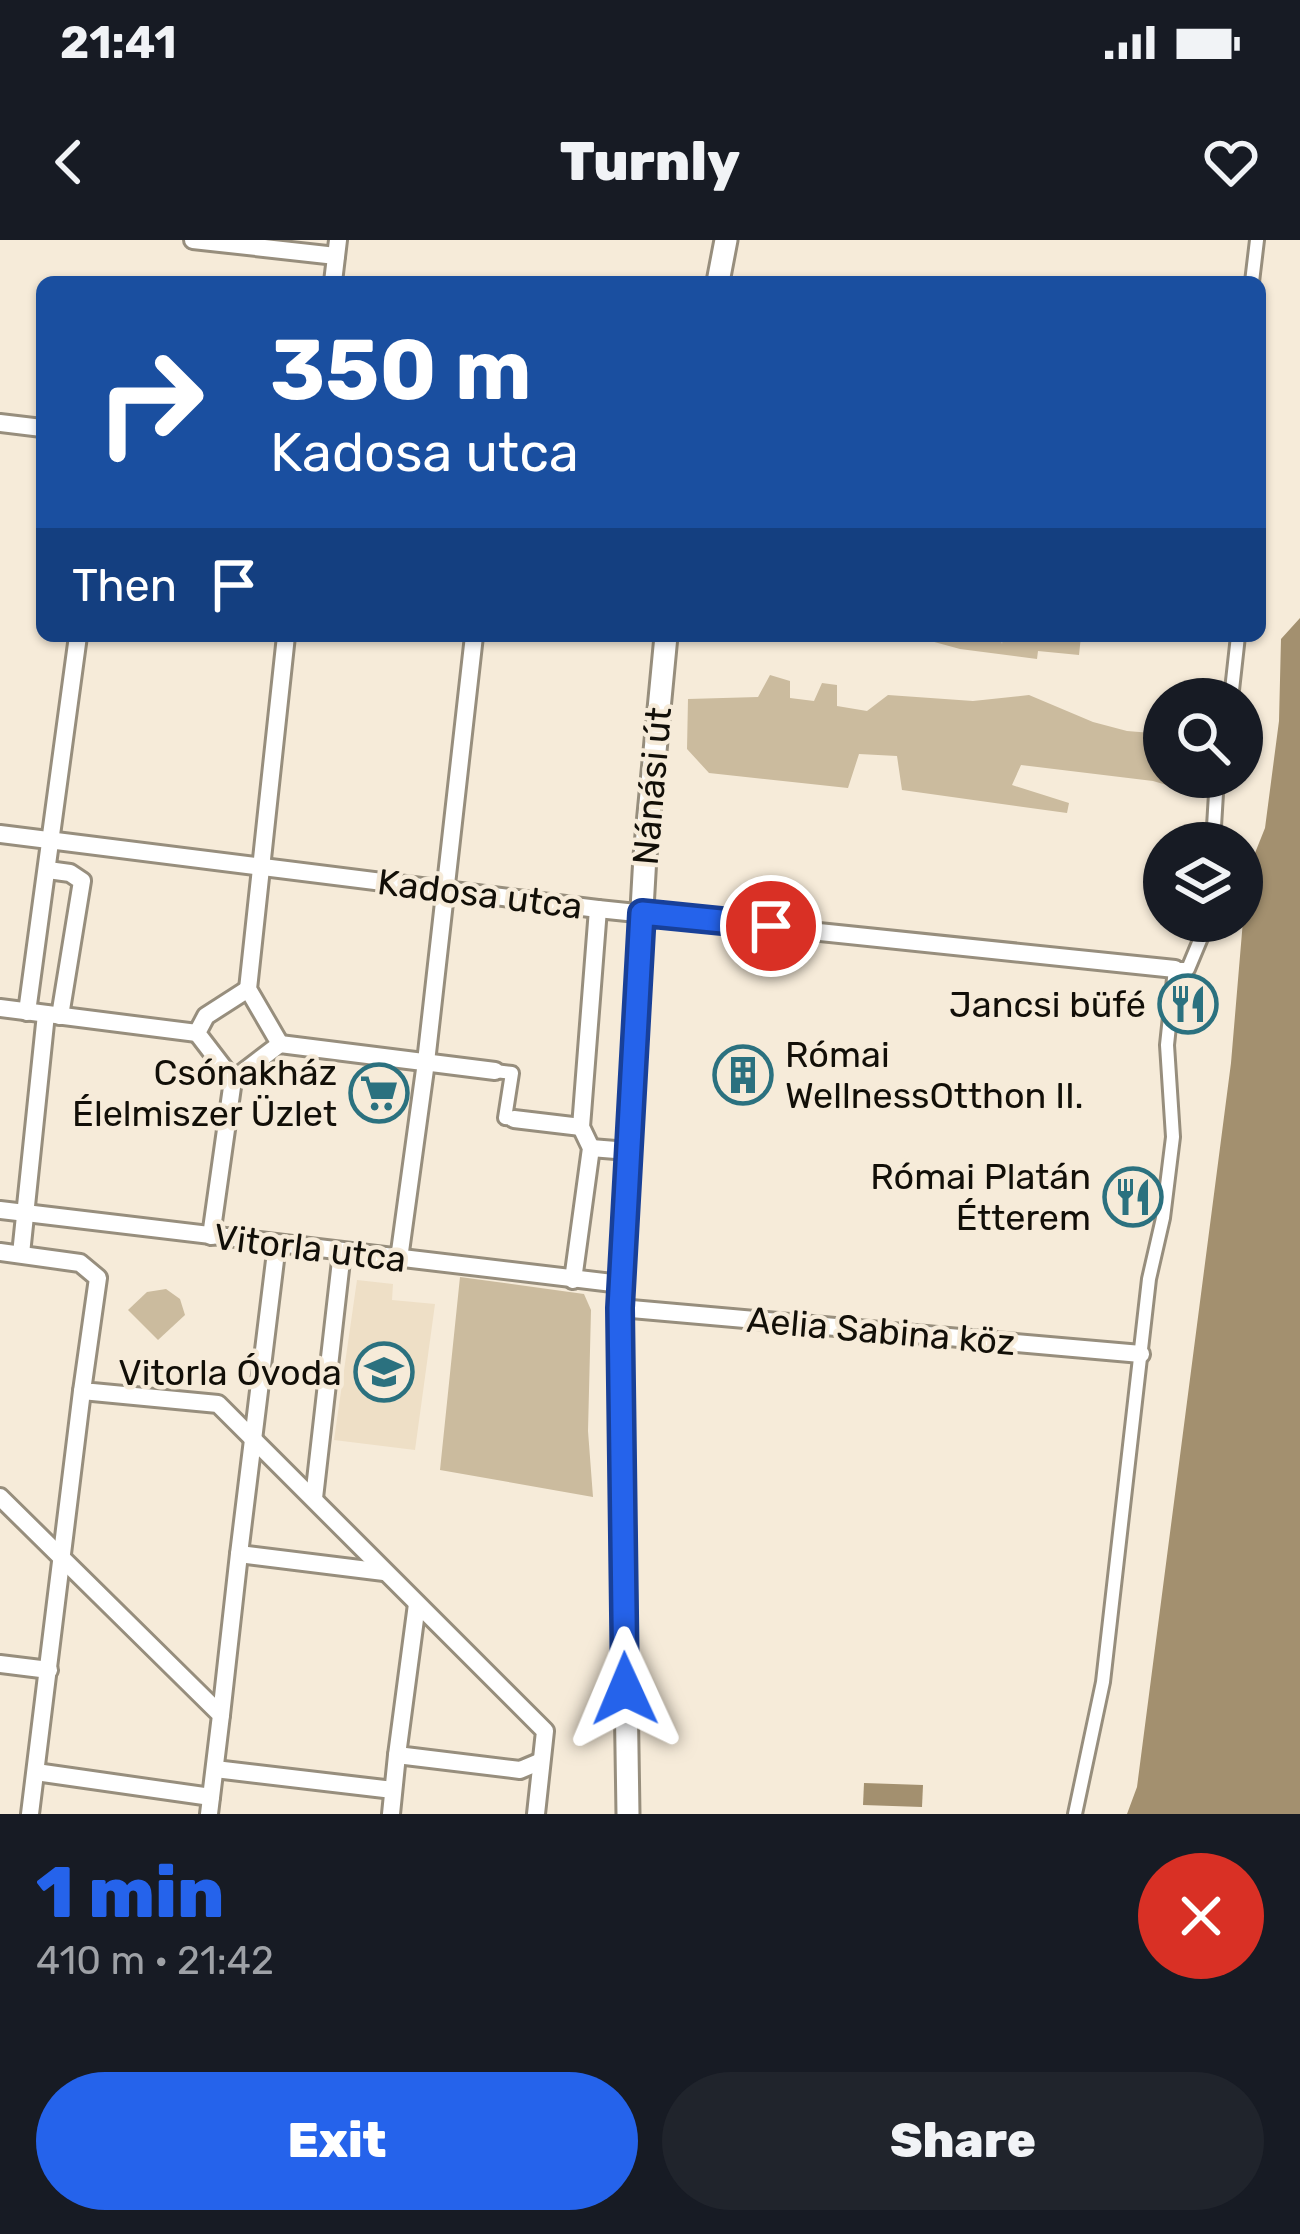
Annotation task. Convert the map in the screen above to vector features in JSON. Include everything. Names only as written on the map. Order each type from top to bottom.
[{"type":"street","points":[[193,240],[337,248]]},
{"type":"street","points":[[719,276],[726,240]]},
{"type":"street","points":[[1253,276],[1257,240]]},
{"type":"street","points":[[0,423],[36,427]]},
{"type":"street","points":[[21,1254],[44,1014],[48,870],[76,642]]},
{"type":"street","points":[[280,1043],[248,989],[285,642]]},
{"type":"street","points":[[399,1258],[473,642]]},
{"type":"street","name":"Nánási út","points":[[628,1814],[620,1308],[642,913],[665,642]]},
{"type":"street","points":[[1233,678],[1237,642]]},
{"type":"street","name":"Kadosa utca","points":[[0,834],[598,909],[1175,969]]},
{"type":"street","points":[[44,1014],[82,881],[70,873],[48,870]]},
{"type":"street","name":"Nánási út","points":[[591,1148],[581,1127],[598,909]]},
{"type":"street","points":[[1075,1814],[1102,1682],[1141,1354],[1173,1137],[1167,1045],[1175,969],[1188,969],[1199,942]]},
{"type":"street","points":[[197,1034],[206,1016],[248,989]]},
{"type":"street","points":[[0,1008],[197,1034],[233,1080]]},
{"type":"street","points":[[211,1236],[233,1080],[280,1043],[512,1073],[506,1118],[581,1127]]},
{"type":"street","points":[[573,1280],[591,1148],[628,1151]]},
{"type":"street","name":"Vitorla utca","points":[[0,1210],[621,1284]]},
{"type":"street","points":[[36,1772],[210,1806],[277,1244]]},
{"type":"street","points":[[0,1252],[80,1262],[98,1278],[30,1814]]},
{"type":"street","points":[[314,1498],[342,1252]]},
{"type":"street","name":"Aelia Sabina köz","points":[[620,1308],[1141,1354]]},
{"type":"street","points":[[82,1391],[218,1404],[545,1731],[536,1814]]},
{"type":"street","points":[[0,1497],[221,1714]]},
{"type":"street","points":[[239,1554],[385,1572]]},
{"type":"street","points":[[391,1814],[417,1604]]},
{"type":"street","points":[[0,1664],[49,1670]]},
{"type":"street","points":[[397,1755],[520,1769],[539,1762]]},
{"type":"street","points":[[215,1768],[393,1790]]},
{"type":"shaded area","points":[[1300,618],[1300,1814],[1127,1814],[1137,1787],[1231,1063],[1241,942],[1263,942],[1263,833],[1279,721],[1281,639]]},
{"type":"shaded area","points":[[934,642],[1080,642],[1079,655],[1038,651],[1037,659]]},
{"type":"shaded area","points":[[770,675],[790,681],[790,698],[814,701],[822,683],[837,685],[837,706],[867,711],[888,695],[973,701],[1029,695],[1093,722],[1143,732],[1143,780],[1021,765],[1012,785],[1069,803],[1067,813],[902,790],[897,756],[859,754],[848,788],[709,773],[687,749],[688,699],[758,697]]},
{"type":"shaded area","points":[[460,1277],[584,1294],[591,1310],[588,1431],[593,1497],[440,1470]]},
{"type":"shaded area","name":"Vitorla Óvoda","points":[[357,1280],[393,1284],[392,1300],[435,1304],[415,1450],[334,1440]]},
{"type":"shaded area","points":[[166,1289],[180,1299],[185,1315],[158,1340],[128,1310],[147,1292]]},
{"type":"shaded area","points":[[864,1783],[923,1785],[922,1807],[863,1805]]},
{"type":"place","name":"Jancsi büfé","points":[[1188,1004]]},
{"type":"place","name":"Római WellnessOtthon II.","points":[[743,1075]]},
{"type":"place","name":"Csónakház Élelmiszer Üzlet","points":[[379,1093]]},
{"type":"place","name":"Római Platán Étterem","points":[[1133,1197]]},
{"type":"place","name":"Vitorla Óvoda","points":[[384,1372]]},
{"type":"route","points":[[625,1689],[620,1308],[642,913],[771,926]]}]
